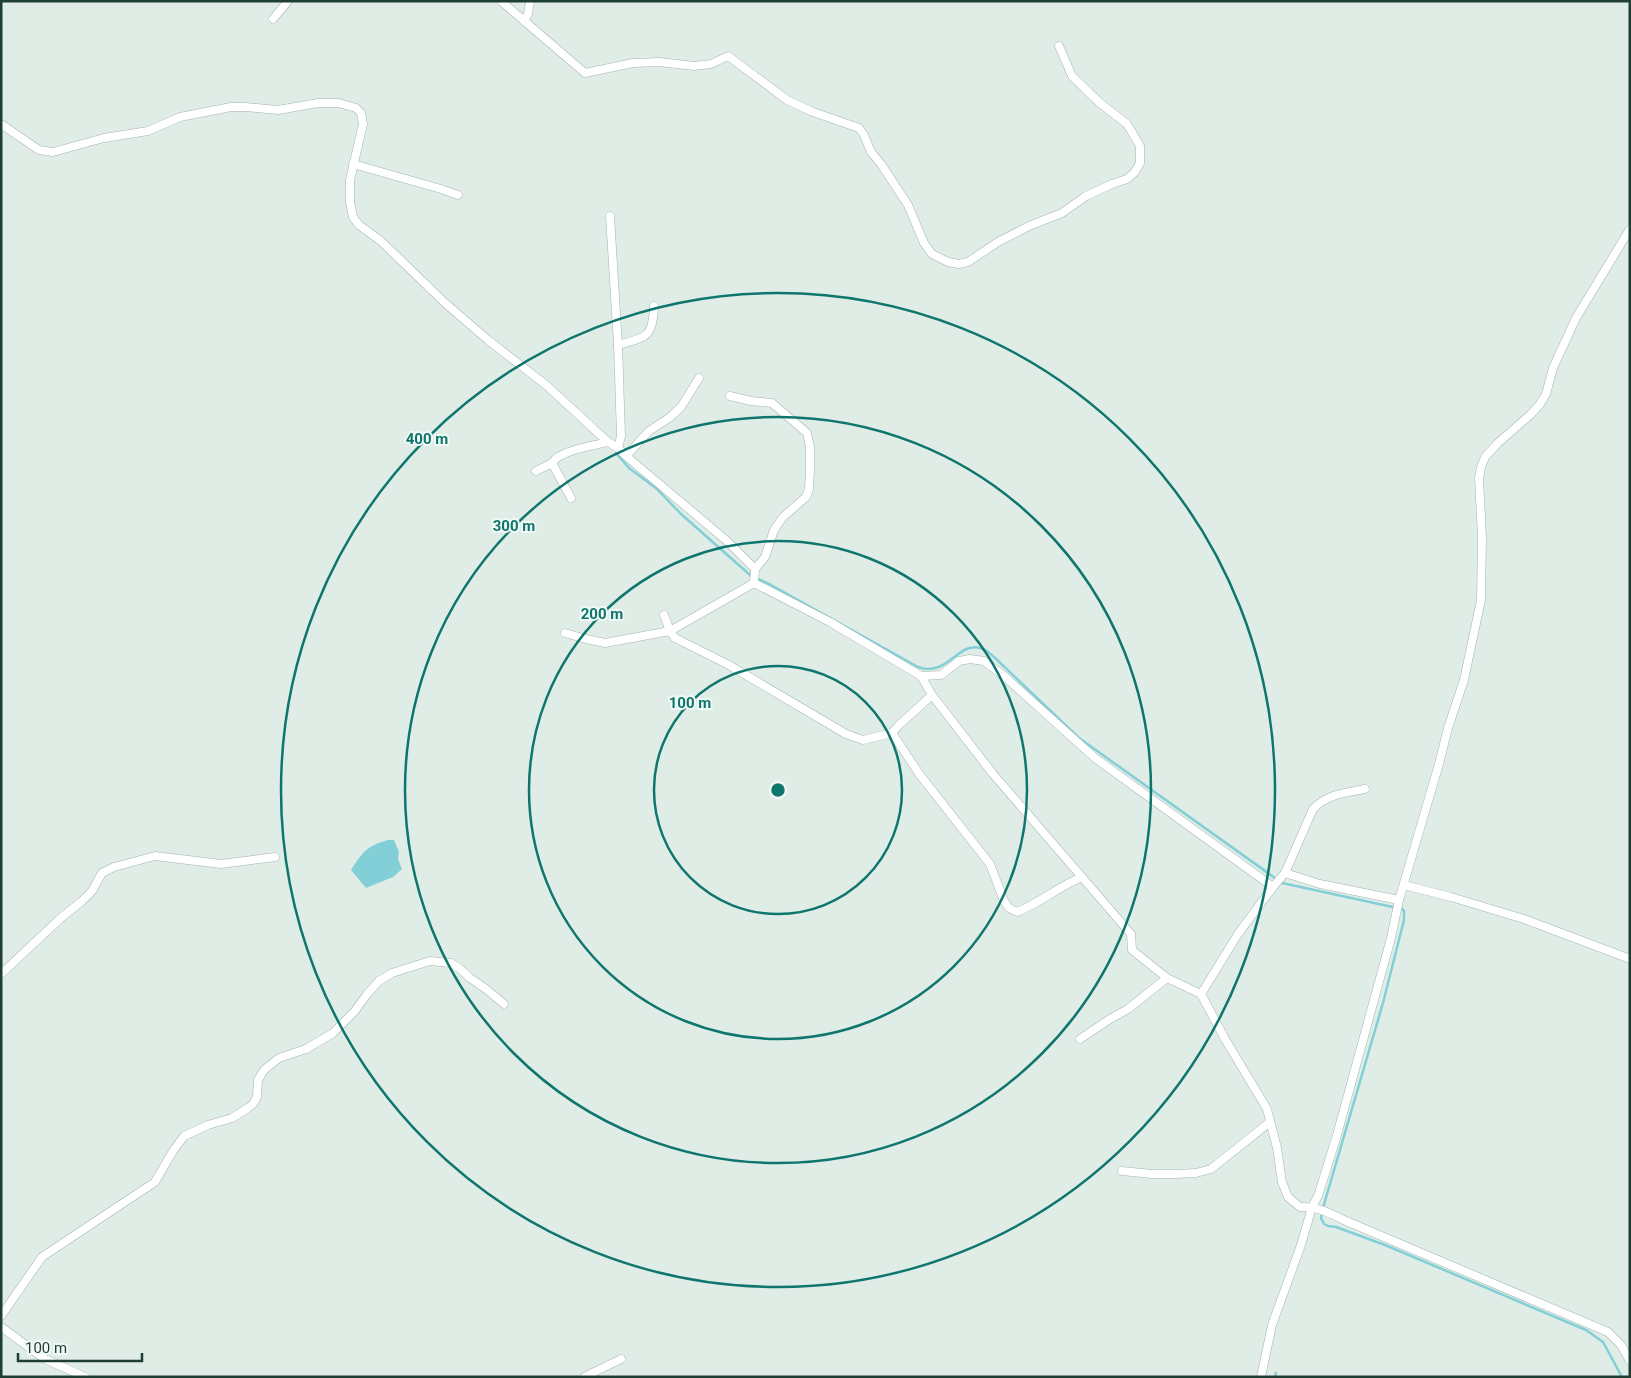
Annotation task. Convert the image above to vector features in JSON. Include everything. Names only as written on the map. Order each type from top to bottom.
[{"type":"street","points":[[273,19],[288,1]]},
{"type":"street","points":[[501,1],[585,73],[633,63],[659,62],[694,66],[711,64],[728,56],[787,100],[813,112],[859,128],[864,135],[870,152],[881,164],[908,205],[924,243],[932,254],[948,262],[959,264],[968,262],[998,242],[1030,226],[1062,213],[1095,192],[1127,179],[1135,172],[1140,163],[1140,146],[1127,124],[1100,103],[1072,76],[1059,46]]},
{"type":"street","points":[[524,21],[528,14],[530,1]]},
{"type":"street","points":[[1,124],[39,150],[53,152],[104,138],[148,131],[180,117],[231,107],[278,110],[318,103],[338,103],[356,108],[361,113],[363,124],[350,180],[350,202],[353,217],[359,225],[381,241],[445,304],[546,385],[608,442],[618,448],[727,541],[755,577],[921,676],[932,695],[993,774],[1131,934],[1132,950],[1167,978],[1201,994],[1266,1109],[1277,1148],[1282,1182],[1288,1197],[1300,1207],[1320,1209],[1608,1332],[1621,1345],[1630,1361]]},
{"type":"street","points":[[353,164],[441,188],[458,195]]},
{"type":"street","points":[[610,216],[618,345],[621,436],[618,448]]},
{"type":"street","points":[[1261,1377],[1272,1325],[1301,1244],[1320,1209],[1318,1196],[1337,1135],[1398,905],[1448,728],[1464,680],[1481,600],[1479,478],[1481,467],[1485,457],[1498,442],[1540,404],[1546,394],[1553,368],[1576,318],[1630,230]]},
{"type":"street","points":[[618,345],[636,340],[648,334],[654,323],[654,306]]},
{"type":"street","points":[[626,456],[649,431],[669,418],[681,407],[699,378]]},
{"type":"street","points":[[566,633],[605,643],[670,631],[755,577],[765,557],[774,530],[783,517],[806,497],[809,489],[810,447],[807,433],[772,403],[730,396]]},
{"type":"street","points":[[536,471],[552,463],[561,455],[608,442]]},
{"type":"street","points":[[552,463],[571,498]]},
{"type":"street","points":[[664,615],[670,631],[676,638],[727,664],[846,734],[863,740],[892,733],[932,695]]},
{"type":"street","points":[[921,676],[941,675],[959,661],[970,659],[984,662],[1004,676],[1095,758],[1279,881],[1320,884],[1398,905]]},
{"type":"street","points":[[892,733],[920,775],[990,864],[1004,901],[1009,908],[1016,912],[1026,908],[1082,877]]},
{"type":"street","points":[[1201,994],[1238,934],[1279,881],[1313,809],[1320,802],[1332,796],[1365,789]]},
{"type":"street","points":[[1,974],[62,916],[81,902],[92,891],[102,873],[114,867],[155,856],[221,864],[274,857]]},
{"type":"street","points":[[1404,885],[1524,919],[1630,958]]},
{"type":"street","points":[[1,1316],[42,1257],[155,1182],[184,1136],[208,1124],[232,1118],[253,1104],[257,1096],[258,1080],[264,1070],[279,1058],[306,1049],[333,1034],[354,1012],[368,993],[386,977],[430,961],[451,962],[504,1004]]},
{"type":"street","points":[[1080,1039],[1110,1019],[1128,1010],[1167,978]]},
{"type":"street","points":[[1122,1171],[1176,1174],[1211,1169],[1270,1122]]},
{"type":"street","points":[[1,1327],[45,1359],[85,1377]]},
{"type":"street","points":[[584,1377],[621,1359]]},
{"type":"water","points":[[388,840],[394,840],[399,852],[398,859],[402,869],[393,877],[366,888],[351,870],[366,850]]},
{"type":"waterway","points":[[616,453],[629,468],[657,489],[681,514],[750,575],[918,667],[937,668],[972,647],[984,649],[1079,738],[1282,883],[1402,909],[1404,911],[1404,920],[1383,1003],[1321,1218],[1324,1224],[1328,1226],[1336,1227],[1385,1245],[1586,1330],[1603,1342],[1622,1377]]},
{"type":"waterway","points":[[1275,1377],[1276,1373]]}]
